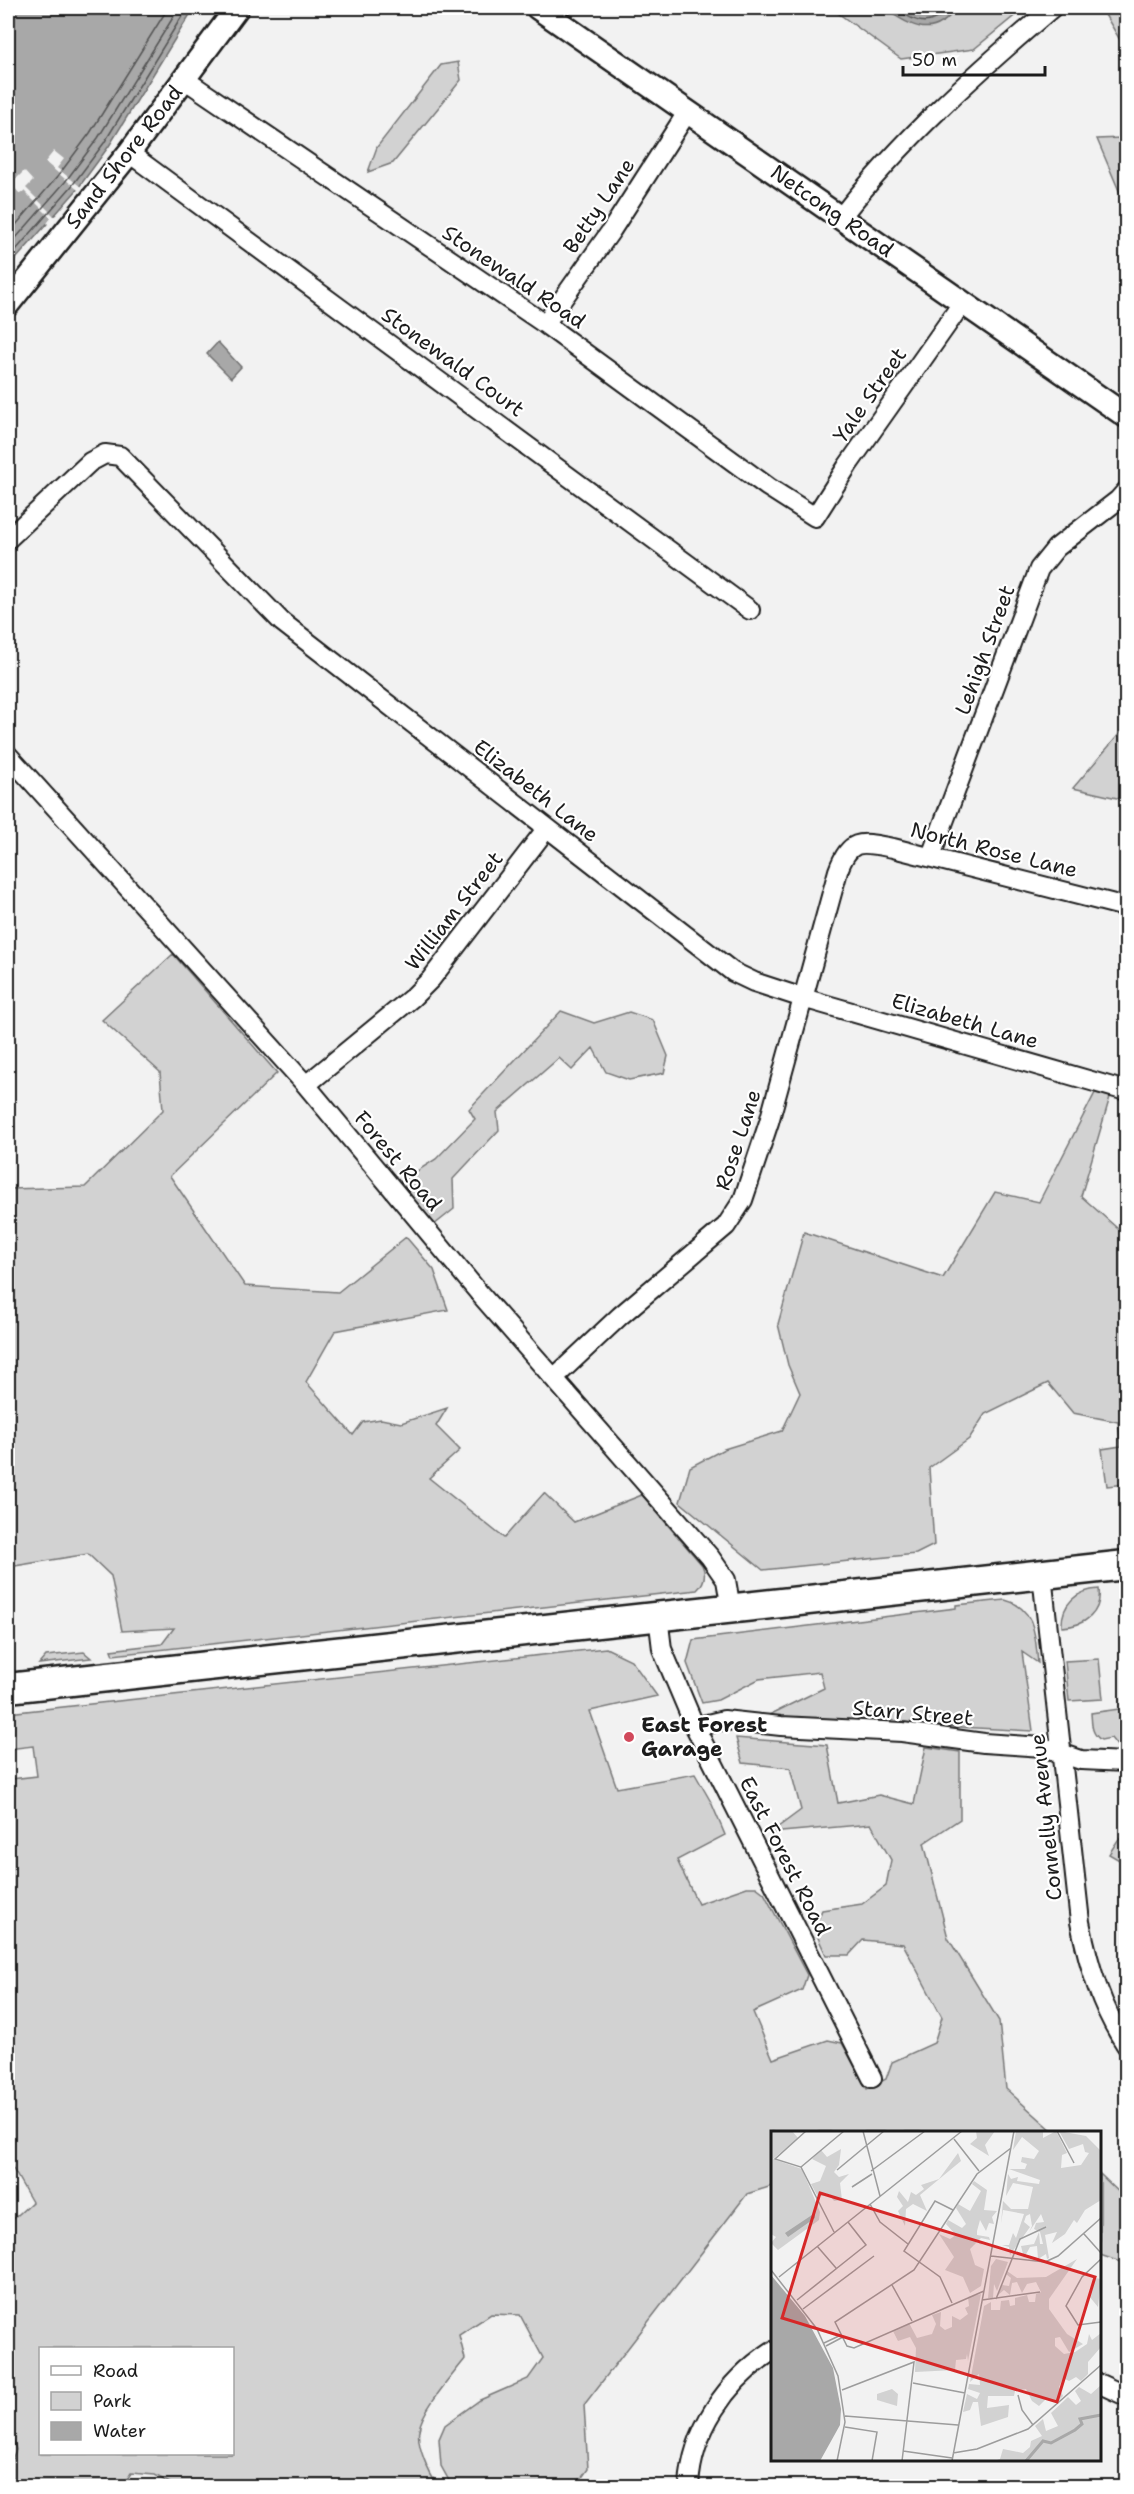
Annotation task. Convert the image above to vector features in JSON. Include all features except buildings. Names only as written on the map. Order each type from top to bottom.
[{"type":"main road","points":[[8,1688],[1126,1565]]},
{"type":"street","name":"Sand Shore Road","points":[[8,304],[129,153],[237,8]]},
{"type":"street","name":"Netcong Road","points":[[537,8],[1126,416]]},
{"type":"street","points":[[841,217],[910,136],[964,84],[1052,8]]},
{"type":"street","name":"Stonewald Road","points":[[184,79],[545,324],[768,487],[815,516]]},
{"type":"street","name":"Betty Lane","points":[[545,324],[611,231],[688,111]]},
{"type":"street","name":"Stonewald Court","points":[[129,153],[750,610]]},
{"type":"street","name":"Yale Street","points":[[815,516],[848,465],[963,302]]},
{"type":"street","name":"Elizabeth Lane","points":[[8,536],[90,462],[105,454],[120,456],[282,622],[733,972],[754,982],[803,998],[1126,1091]]},
{"type":"street","name":"Lehigh Street","points":[[931,856],[1039,569],[1056,548],[1118,500],[1126,491]]},
{"type":"street","name":"Forest Road","points":[[8,755],[306,1085],[472,1285],[555,1377],[710,1557],[726,1580],[731,1609]]},
{"type":"street","name":"William Street","points":[[306,1085],[432,979],[547,828]]},
{"type":"street","name":"North Rose Lane","points":[[851,846],[866,843],[931,856],[1126,907]]},
{"type":"street","name":"Rose Lane","points":[[555,1377],[620,1316],[726,1226],[737,1211],[752,1175],[838,871],[843,856],[851,846]]},
{"type":"street","name":"Connelly Avenue","points":[[1042,1575],[1080,1922],[1099,1996],[1126,2046]]},
{"type":"street","name":"East Forest Road","points":[[658,1616],[662,1649],[695,1727],[872,2078]]},
{"type":"street","name":"Starr Street","points":[[695,1727],[724,1720],[781,1726],[902,1732],[984,1743],[1043,1746],[1082,1760],[1126,1762]]},
{"type":"street","points":[[689,2487],[693,2454],[705,2422],[744,2374],[771,2352]]},
{"type":"street","points":[[1101,2384],[1126,2396]]},
{"type":"green space","points":[[831,8],[1024,8],[974,49],[901,59]]},
{"type":"green space","points":[[1101,8],[1126,8],[1126,50]]},
{"type":"green space","points":[[458,62],[461,80],[393,163],[368,172],[377,147],[441,65]]},
{"type":"green space","points":[[1126,132],[1126,196],[1123,200],[1097,139],[1122,138]]},
{"type":"green space","points":[[1126,729],[1126,800],[1073,788],[1121,732]]},
{"type":"green space","points":[[173,954],[277,1073],[170,1176],[245,1286],[338,1292],[406,1237],[434,1270],[448,1310],[335,1331],[306,1382],[353,1435],[363,1422],[381,1419],[401,1423],[447,1408],[436,1426],[460,1450],[429,1478],[504,1538],[544,1493],[574,1522],[642,1495],[702,1565],[704,1579],[697,1590],[113,1655],[111,1650],[162,1644],[174,1628],[122,1631],[111,1576],[88,1554],[8,1567],[8,1189],[85,1187],[163,1110],[160,1072],[102,1020]]},
{"type":"green space","points":[[561,1011],[594,1023],[629,1012],[653,1020],[668,1056],[664,1073],[629,1080],[606,1072],[593,1048],[572,1070],[559,1058],[497,1112],[499,1130],[453,1179],[454,1209],[434,1225],[400,1182],[436,1159],[475,1119],[469,1109]]},
{"type":"green space","points":[[1095,1093],[1110,1097],[1081,1196],[1126,1236],[1126,1450],[1123,1451],[1126,1484],[1107,1486],[1102,1449],[1121,1446],[1118,1422],[1073,1413],[1048,1383],[985,1414],[969,1439],[929,1468],[934,1545],[916,1554],[763,1570],[680,1502],[690,1467],[724,1449],[782,1431],[800,1393],[788,1365],[778,1324],[804,1232],[943,1278],[995,1192],[1039,1202]]},
{"type":"green space","points":[[1099,1589],[1098,1605],[1090,1617],[1078,1624],[1062,1627],[1067,1605],[1077,1595]]},
{"type":"green space","points":[[1005,1600],[1023,1609],[1032,1624],[1034,1633],[1038,1663],[1022,1652],[1033,1731],[765,1717],[824,1688],[820,1672],[759,1679],[718,1700],[702,1703],[687,1663],[693,1640]]},
{"type":"green space","points":[[606,1648],[631,1660],[657,1696],[590,1711],[617,1788],[695,1774],[711,1802],[725,1835],[677,1860],[698,1904],[747,1887],[756,1887],[764,1893],[807,1975],[802,1990],[753,2012],[773,2059],[828,2040],[842,2043],[867,2089],[886,2079],[892,2062],[934,2043],[942,2017],[903,1944],[863,1940],[849,1955],[826,1955],[814,1929],[822,1910],[862,1904],[886,1886],[891,1860],[871,1824],[770,1833],[801,1810],[790,1768],[743,1763],[736,1738],[827,1745],[838,1803],[879,1795],[914,1804],[926,1747],[960,1752],[960,1819],[924,1843],[948,1938],[999,2021],[1006,2089],[1053,2131],[771,2131],[771,2186],[747,2194],[584,2405],[588,2469],[576,2486],[452,2486],[441,2466],[439,2439],[445,2425],[480,2400],[528,2379],[543,2358],[520,2315],[491,2314],[459,2335],[465,2359],[438,2393],[421,2422],[419,2443],[421,2451],[438,2486],[175,2486],[155,2475],[131,2473],[123,2486],[8,2486],[8,2468],[16,2450],[8,2419],[8,2224],[32,2202],[8,2160],[8,1799],[13,1796],[11,1779],[37,1776],[33,1746],[8,1749],[8,1713]]},
{"type":"green space","points":[[84,1652],[91,1658],[39,1664],[46,1656]]},
{"type":"green space","points":[[1099,1659],[1103,1699],[1069,1701],[1065,1661]]},
{"type":"green space","points":[[1126,1708],[1126,1757],[1111,1738],[1101,1740],[1095,1735],[1091,1713]]},
{"type":"green space","points":[[1126,1835],[1126,1864],[1109,1854],[1118,1840]]},
{"type":"green space","points":[[1101,2175],[1126,2199],[1126,2264],[1101,2255]]},
{"type":"water","points":[[8,8],[194,8],[109,146],[76,191],[8,268]]},
{"type":"water","points":[[883,8],[956,8],[939,25],[921,27]]},
{"type":"water","points":[[218,342],[241,367],[231,378],[207,354]]},
{"type":"pier","points":[[54,151],[64,159],[57,168],[81,187],[78,190],[45,162]]},
{"type":"pier","points":[[24,171],[33,181],[26,188],[54,216],[58,215],[49,225],[47,223],[51,218],[24,191],[20,194],[11,184]]},
{"type":"place","name":"East Forest Garage","points":[[629,1737]]}]
